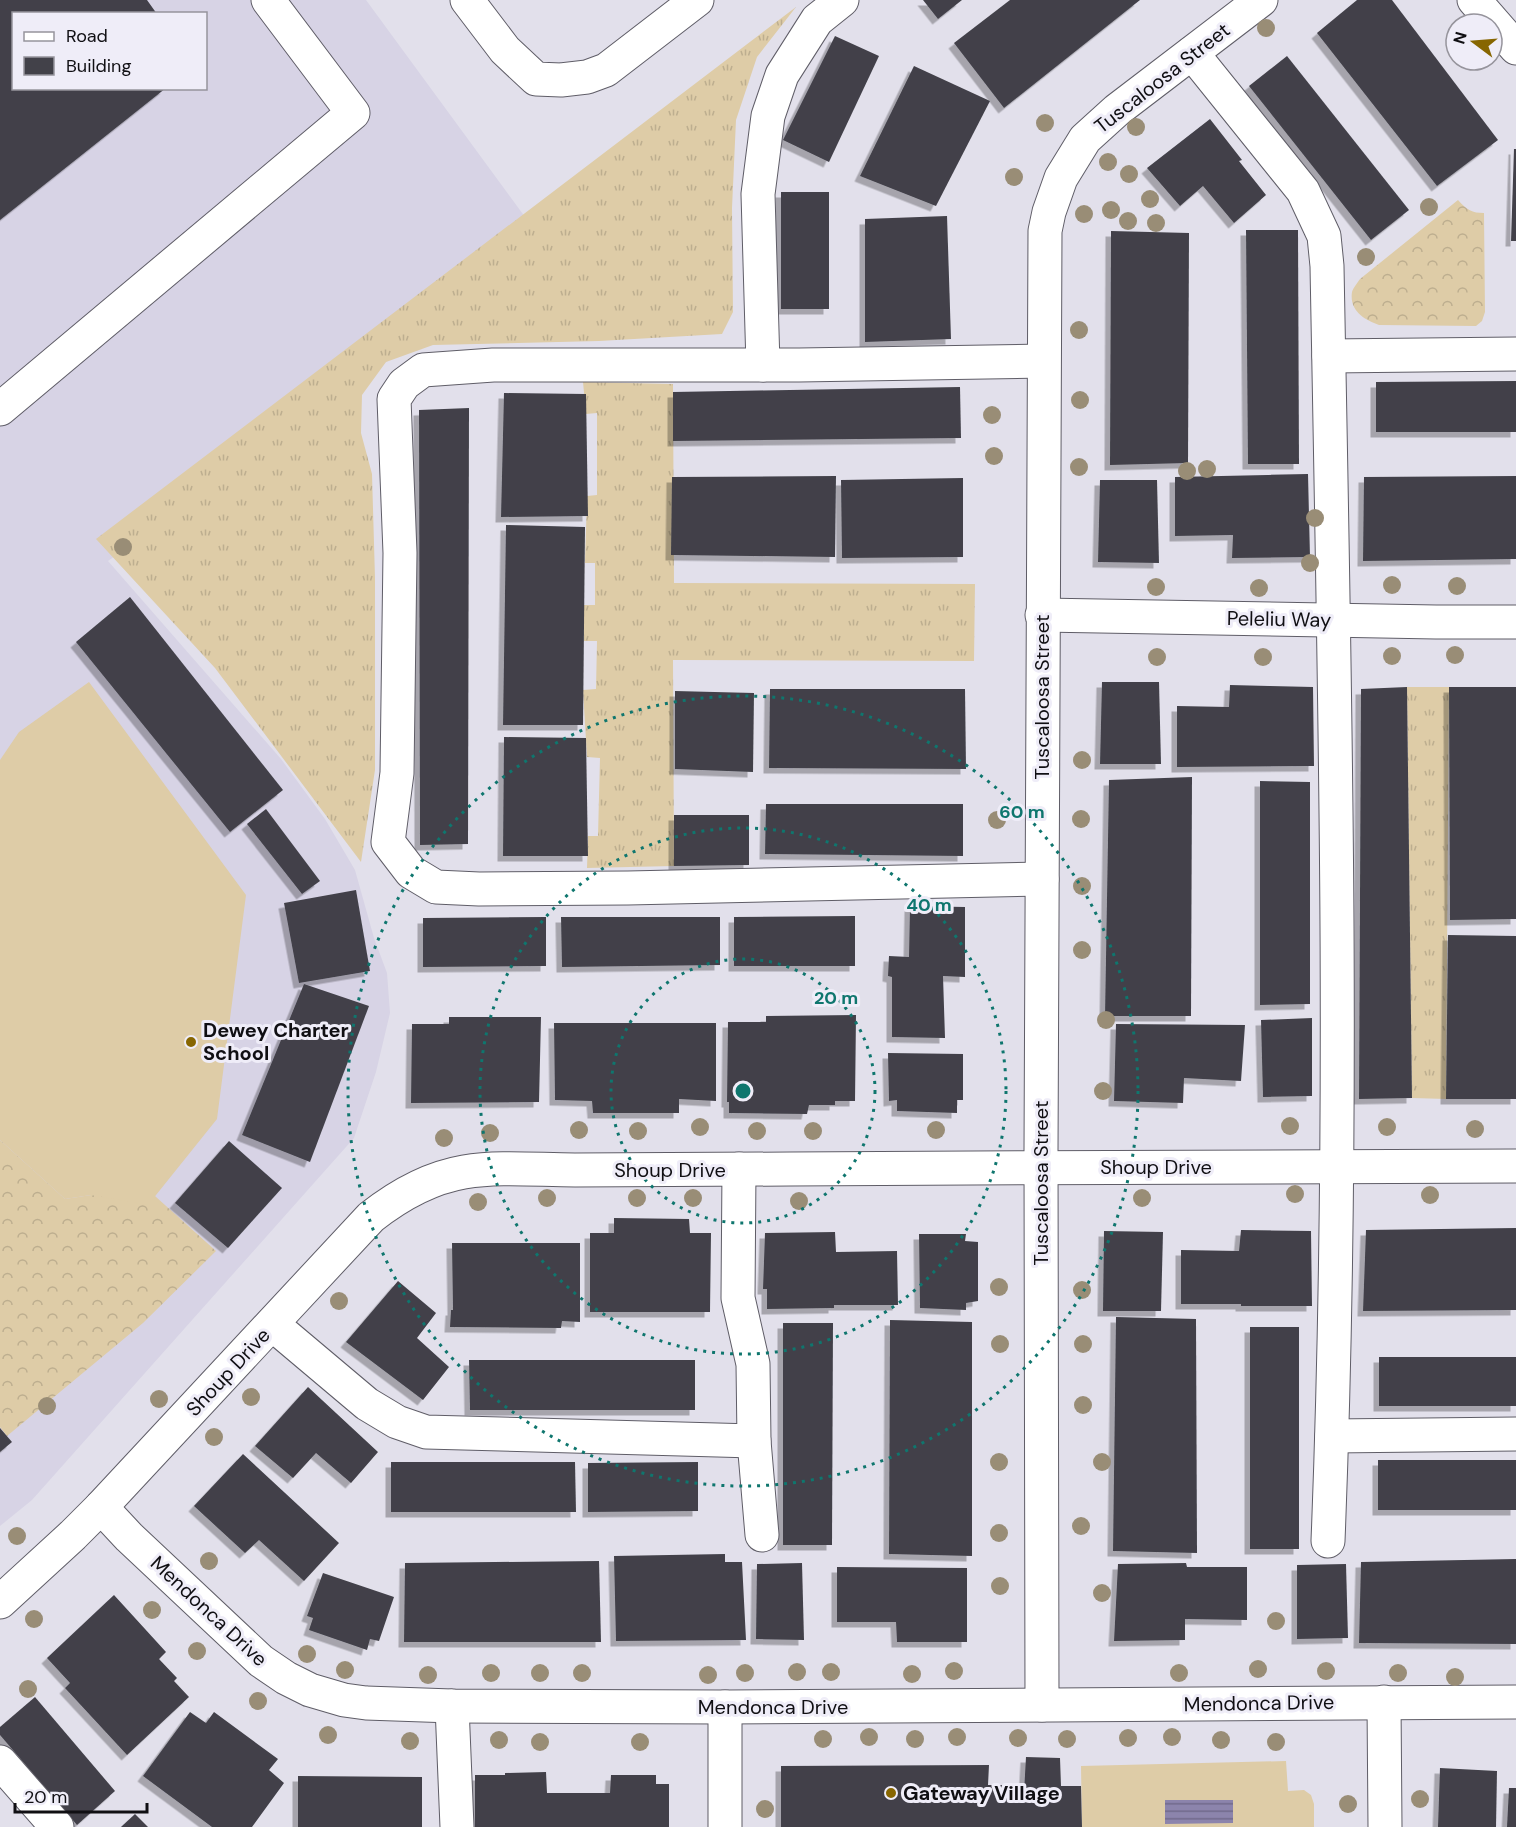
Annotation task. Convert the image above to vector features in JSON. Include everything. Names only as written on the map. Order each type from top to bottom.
[{"type":"street","points":[[0,409],[353,113],[268,0]]},
{"type":"street","points":[[467,0],[506,50],[537,79],[561,80],[586,77],[606,70],[697,0]]},
{"type":"street","points":[[763,365],[758,194],[768,116],[782,75],[817,20],[842,0]]},
{"type":"street","name":"Tuscaloosa Street","points":[[1042,1705],[1042,615],[1045,231],[1061,178],[1085,139],[1101,123],[1260,0]]},
{"type":"street","points":[[1474,0],[1516,48]]},
{"type":"street","points":[[1192,53],[1303,191],[1324,236],[1327,266],[1334,620],[1337,1166],[1328,1540]]},
{"type":"street","points":[[1329,356],[1516,354]]},
{"type":"street","points":[[1042,879],[628,888],[436,887],[411,872],[388,842],[397,773],[400,564],[394,399],[404,384],[423,370],[493,365],[763,365],[1043,361]]},
{"type":"street","name":"Peleliu Way","points":[[1042,615],[1516,622]]},
{"type":"street","name":"Shoup Drive","points":[[0,1602],[101,1507],[371,1217],[389,1203],[423,1184],[463,1172],[504,1169],[1516,1166]]},
{"type":"street","points":[[739,1169],[738,1298],[753,1364],[754,1441],[762,1536]]},
{"type":"street","points":[[272,1324],[367,1404],[397,1422],[426,1432],[754,1441]]},
{"type":"street","points":[[1332,1436],[1516,1434]]},
{"type":"street","name":"Mendonca Drive","points":[[101,1507],[261,1662],[310,1690],[344,1700],[390,1705],[725,1707],[1516,1702]]},
{"type":"street","points":[[1384,1702],[1386,1827]]},
{"type":"street","points":[[452,1706],[457,1827]]},
{"type":"street","points":[[725,1707],[725,1827]]},
{"type":"street","points":[[0,1762],[57,1827]]},
{"type":"shaded area","points":[[0,0],[366,0],[547,247],[108,561],[281,759],[325,819],[355,870],[374,938],[387,973],[390,1013],[376,1072],[354,1138],[32,1500],[0,1526]]},
{"type":"shaded area","points":[[1165,1800],[1233,1800],[1233,1823],[1165,1824]]},
{"type":"green space","points":[[796,7],[757,57],[736,120],[732,208],[733,312],[722,334],[599,341],[433,345],[386,362],[362,395],[361,433],[372,474],[375,578],[375,770],[361,862],[215,668],[96,539]]},
{"type":"green space","points":[[1458,200],[1470,210],[1484,213],[1485,312],[1482,321],[1476,326],[1379,325],[1359,314],[1352,299],[1353,290],[1360,279]]},
{"type":"green space","points":[[583,382],[673,384],[674,583],[975,584],[974,661],[673,660],[674,866],[587,868],[588,836],[598,836],[600,758],[587,757],[583,690],[596,689],[597,641],[584,641],[584,605],[595,605],[595,563],[585,563],[587,496],[597,495],[597,413],[586,414]]},
{"type":"green space","points":[[89,682],[246,895],[217,1119],[148,1205],[91,1195],[65,1199],[0,1140],[0,760],[19,732]]},
{"type":"green space","points":[[1407,687],[1449,687],[1446,1099],[1412,1098]]},
{"type":"green space","points":[[0,1140],[65,1199],[91,1195],[155,1196],[216,1251],[143,1323],[7,1436],[0,1427]]},
{"type":"green space","points":[[1286,1761],[1288,1791],[1304,1790],[1311,1795],[1314,1804],[1314,1827],[1082,1827],[1081,1766]]},
{"type":"building","points":[[0,0],[147,0],[156,12],[12,12],[12,90],[163,90],[0,220]]},
{"type":"building","points":[[923,0],[962,0],[938,19]]},
{"type":"building","points":[[1010,0],[1140,0],[1004,108],[954,43]]},
{"type":"building","points":[[1357,0],[1392,0],[1444,69],[1444,72],[1447,72],[1498,140],[1437,186],[1317,33]]},
{"type":"building","points":[[835,36],[879,56],[829,162],[783,140]]},
{"type":"building","points":[[1287,56],[1409,210],[1371,240],[1249,86]]},
{"type":"building","points":[[914,66],[990,101],[936,206],[860,176]]},
{"type":"building","points":[[1210,119],[1266,195],[1234,223],[1203,186],[1180,206],[1147,168]]},
{"type":"building","points":[[1514,149],[1516,149],[1516,241],[1511,241]]},
{"type":"building","points":[[781,192],[829,192],[829,309],[781,309]]},
{"type":"building","points":[[947,216],[951,339],[865,342],[865,219]]},
{"type":"building","points":[[1246,230],[1298,230],[1299,464],[1248,464]]},
{"type":"building","points":[[1111,231],[1189,233],[1188,463],[1110,465]]},
{"type":"building","points":[[1516,381],[1516,432],[1376,432],[1376,382]]},
{"type":"building","points":[[960,387],[961,438],[673,441],[673,392]]},
{"type":"building","points":[[504,393],[586,394],[588,516],[501,517]]},
{"type":"building","points":[[469,408],[468,844],[420,845],[419,410]]},
{"type":"building","points":[[1308,474],[1310,557],[1232,558],[1233,535],[1175,536],[1175,477]]},
{"type":"building","points":[[836,476],[835,557],[671,555],[672,477]]},
{"type":"building","points":[[1516,476],[1516,559],[1363,561],[1364,477]]},
{"type":"building","points":[[963,478],[963,557],[842,558],[841,480]]},
{"type":"building","points":[[1100,480],[1157,480],[1159,563],[1098,562]]},
{"type":"building","points":[[506,525],[585,527],[583,725],[503,725]]},
{"type":"building","points":[[130,597],[283,790],[230,832],[76,642]]},
{"type":"building","points":[[1102,682],[1159,682],[1161,764],[1100,764]]},
{"type":"building","points":[[1230,685],[1313,687],[1314,766],[1177,767],[1177,706],[1229,707]]},
{"type":"building","points":[[1407,687],[1412,1098],[1359,1099],[1361,689]]},
{"type":"building","points":[[1449,687],[1516,687],[1516,919],[1450,920]]},
{"type":"building","points":[[770,689],[965,689],[966,769],[769,768]]},
{"type":"building","points":[[675,691],[754,693],[753,772],[675,769]]},
{"type":"building","points":[[504,737],[586,738],[588,856],[503,856]]},
{"type":"building","points":[[1192,777],[1191,1016],[1105,1016],[1109,780]]},
{"type":"building","points":[[1260,781],[1310,782],[1310,1004],[1260,1005]]},
{"type":"building","points":[[766,804],[963,804],[963,856],[765,854]]},
{"type":"building","points":[[266,809],[320,881],[302,894],[247,824]]},
{"type":"building","points":[[674,815],[749,815],[749,865],[674,866]]},
{"type":"building","points":[[356,890],[370,971],[299,983],[284,903]]},
{"type":"building","points":[[910,906],[965,907],[965,977],[943,976],[945,1038],[892,1037],[892,977],[888,976],[889,956],[909,957]]},
{"type":"building","points":[[855,916],[855,966],[734,966],[734,917]]},
{"type":"building","points":[[546,917],[546,966],[423,967],[423,918]]},
{"type":"building","points":[[561,917],[720,917],[720,965],[562,967]]},
{"type":"building","points":[[1448,935],[1516,936],[1516,1099],[1446,1099]]},
{"type":"building","points":[[304,984],[369,1006],[310,1162],[242,1135]]},
{"type":"building","points":[[856,1015],[855,1101],[835,1101],[835,1105],[809,1105],[807,1114],[729,1113],[729,1102],[727,1102],[728,1022],[766,1022],[766,1016]]},
{"type":"building","points":[[449,1017],[541,1017],[539,1102],[411,1103],[412,1024],[449,1024]]},
{"type":"building","points":[[1312,1018],[1312,1096],[1263,1097],[1261,1020]]},
{"type":"building","points":[[554,1023],[716,1023],[716,1101],[679,1099],[679,1113],[593,1113],[592,1101],[555,1100]]},
{"type":"building","points":[[1116,1024],[1245,1025],[1241,1081],[1184,1078],[1183,1103],[1114,1101]]},
{"type":"building","points":[[888,1053],[963,1054],[963,1100],[957,1100],[957,1113],[897,1111],[897,1100],[889,1101]]},
{"type":"building","points":[[229,1141],[282,1188],[228,1248],[175,1203]]},
{"type":"building","points":[[614,1218],[689,1219],[690,1233],[711,1233],[710,1312],[590,1312],[590,1233],[614,1233]]},
{"type":"building","points":[[1516,1228],[1516,1310],[1363,1311],[1366,1230]]},
{"type":"building","points":[[1241,1230],[1311,1231],[1312,1306],[1181,1304],[1181,1250],[1239,1251]]},
{"type":"building","points":[[1104,1231],[1163,1232],[1161,1311],[1103,1311]]},
{"type":"building","points":[[835,1232],[836,1252],[897,1251],[898,1305],[834,1305],[834,1308],[767,1309],[767,1289],[763,1289],[765,1233]]},
{"type":"building","points":[[919,1234],[966,1234],[965,1241],[978,1242],[978,1301],[966,1303],[966,1310],[920,1308]]},
{"type":"building","points":[[452,1243],[580,1243],[580,1322],[562,1321],[561,1328],[450,1327],[451,1310],[453,1310]]},
{"type":"building","points":[[398,1281],[436,1313],[417,1338],[449,1367],[423,1400],[346,1342]]},
{"type":"building","points":[[1116,1317],[1196,1319],[1197,1553],[1113,1551]]},
{"type":"building","points":[[890,1320],[972,1322],[972,1556],[889,1554]]},
{"type":"building","points":[[783,1323],[833,1323],[832,1545],[783,1545]]},
{"type":"building","points":[[1250,1327],[1299,1327],[1299,1549],[1250,1549]]},
{"type":"building","points":[[1379,1357],[1516,1357],[1516,1406],[1379,1406]]},
{"type":"building","points":[[469,1360],[695,1360],[695,1410],[470,1410]]},
{"type":"building","points":[[308,1387],[378,1452],[351,1483],[316,1453],[293,1478],[255,1446]]},
{"type":"building","points":[[0,1428],[12,1442],[0,1452]]},
{"type":"building","points":[[243,1454],[339,1543],[304,1581],[259,1540],[245,1553],[194,1506]]},
{"type":"building","points":[[1378,1460],[1516,1460],[1516,1510],[1378,1510]]},
{"type":"building","points":[[391,1462],[575,1462],[576,1512],[391,1512]]},
{"type":"building","points":[[698,1462],[698,1511],[588,1512],[588,1463]]},
{"type":"building","points":[[725,1554],[725,1562],[742,1562],[746,1640],[616,1641],[614,1556]]},
{"type":"building","points":[[1516,1559],[1516,1644],[1359,1643],[1361,1562]]},
{"type":"building","points":[[599,1561],[601,1642],[404,1642],[405,1563]]},
{"type":"building","points":[[802,1563],[804,1640],[756,1639],[757,1564]]},
{"type":"building","points":[[1186,1563],[1187,1567],[1247,1567],[1247,1620],[1185,1619],[1185,1640],[1114,1641],[1118,1564]]},
{"type":"building","points":[[1346,1564],[1348,1638],[1297,1639],[1297,1565]]},
{"type":"building","points":[[837,1567],[967,1568],[967,1642],[897,1642],[896,1622],[837,1622]]},
{"type":"building","points":[[323,1573],[394,1597],[379,1641],[370,1639],[367,1650],[309,1630],[313,1618],[307,1616]]},
{"type":"building","points":[[114,1595],[166,1652],[159,1659],[177,1678],[174,1681],[189,1697],[127,1755],[65,1688],[70,1683],[47,1658]]},
{"type":"building","points":[[35,1697],[115,1791],[77,1825],[0,1735],[0,1727]]},
{"type":"building","points":[[190,1712],[206,1723],[214,1712],[278,1759],[269,1770],[284,1783],[252,1827],[212,1827],[143,1776]]},
{"type":"building","name":"Gateway Village","points":[[1026,1757],[1060,1758],[1061,1786],[1081,1786],[1082,1827],[781,1827],[781,1766],[989,1765],[988,1785],[1002,1785],[1000,1794],[1024,1792]]},
{"type":"building","points":[[1440,1768],[1497,1771],[1496,1827],[1438,1827]]},
{"type":"building","points":[[546,1772],[547,1793],[610,1793],[611,1775],[656,1775],[656,1784],[669,1784],[669,1827],[475,1827],[475,1775]]},
{"type":"building","points":[[298,1776],[422,1777],[422,1827],[298,1827]]},
{"type":"building","points":[[1509,1788],[1516,1788],[1516,1827],[1507,1827]]},
{"type":"building","points":[[135,1814],[148,1827],[121,1827]]},
{"type":"place","name":"Dewey Charter School","points":[[191,1042]]},
{"type":"place","name":"Gateway Village","points":[[891,1793]]}]
